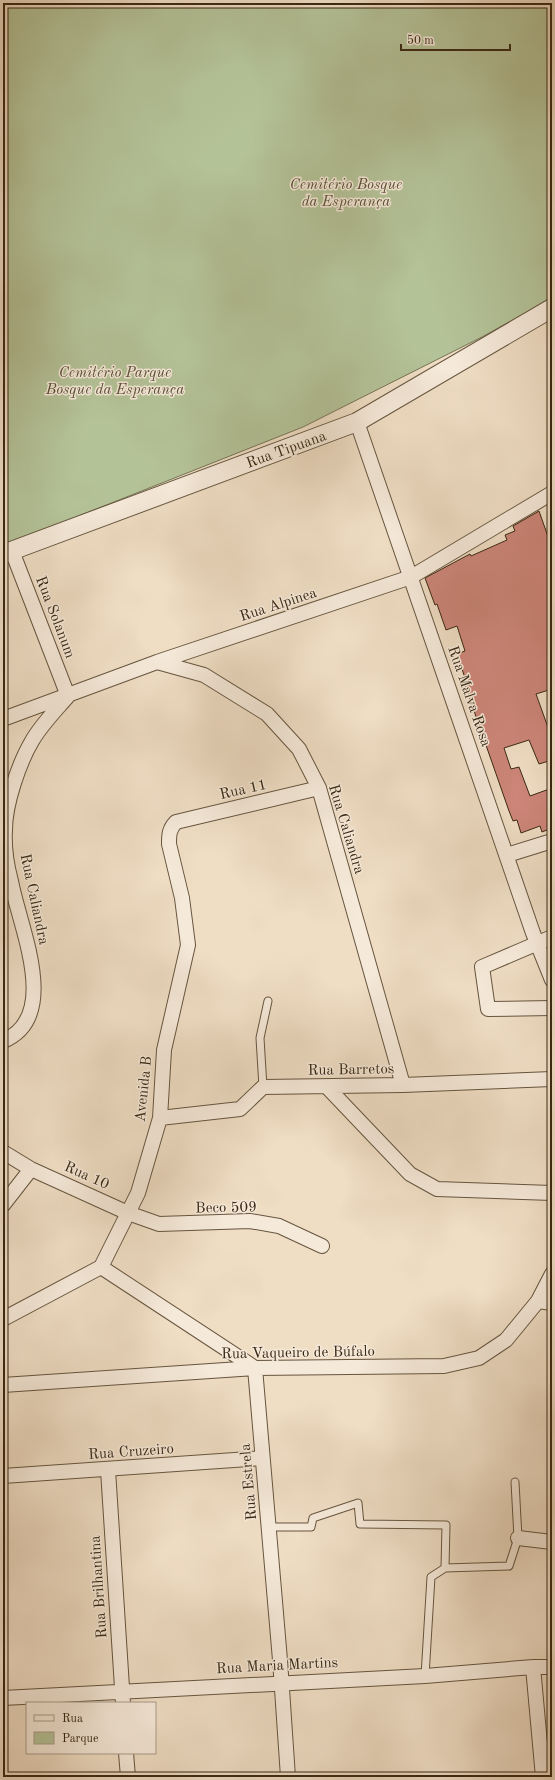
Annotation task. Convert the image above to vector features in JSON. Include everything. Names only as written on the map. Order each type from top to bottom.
[{"type":"street","name":"Rua Tipuana","points":[[7,552],[357,422],[552,308]]},
{"type":"street","name":"Rua Malva Rosa","points":[[357,422],[537,943],[552,980]]},
{"type":"street","name":"Rua Alpinea","points":[[3,719],[157,662],[411,577],[551,496]]},
{"type":"street","name":"Rua Solanum","points":[[7,552],[68,696]]},
{"type":"street","name":"Rua Caliandra","points":[[157,662],[204,675],[267,714],[299,749],[319,788],[403,1085]]},
{"type":"street","name":"Rua Caliandra","points":[[3,1041],[16,1036],[32,1010],[34,971],[7,882],[5,830],[13,784],[32,741],[68,696]]},
{"type":"street","name":"Rua 11","points":[[176,822],[319,788]]},
{"type":"street","name":"Avenida B","points":[[101,1267],[138,1193],[160,1118],[164,1050],[188,945],[182,898],[168,835],[172,826],[176,822]]},
{"type":"street","points":[[507,855],[552,841]]},
{"type":"street","points":[[552,937],[482,967],[488,1009],[552,1008]]},
{"type":"street","name":"Rua Barretos","points":[[263,1087],[403,1085],[552,1079]]},
{"type":"street","points":[[160,1118],[240,1109],[263,1087]]},
{"type":"street","points":[[327,1087],[410,1174],[437,1189],[552,1193]]},
{"type":"street","name":"Rua 10","points":[[3,1152],[31,1169],[128,1213]]},
{"type":"street","points":[[3,1205],[31,1169]]},
{"type":"street","name":"Beco 509","points":[[128,1213],[159,1224],[250,1221],[279,1226],[322,1246]]},
{"type":"street","points":[[3,1319],[101,1267],[255,1368]]},
{"type":"street","name":"Rua Vaqueiro de Búfalo","points":[[3,1385],[255,1368],[444,1366],[479,1358],[506,1340],[538,1301],[552,1274]]},
{"type":"street","points":[[538,1301],[552,1302]]},
{"type":"street","name":"Rua Estrela","points":[[255,1368],[288,1777]]},
{"type":"street","name":"Rua Cruzeiro","points":[[3,1476],[108,1470],[262,1458]]},
{"type":"street","name":"Rua Brilhantina","points":[[108,1470],[123,1697]]},
{"type":"street","points":[[518,1538],[552,1542]]},
{"type":"street","points":[[533,1667],[543,1777]]},
{"type":"street","name":"Rua Maria Martins","points":[[3,1698],[123,1697],[281,1682],[425,1676],[533,1667],[552,1667]]},
{"type":"street","points":[[126,1754],[128,1777]]},
{"type":"lane","points":[[263,1087],[260,1038],[268,1000]]},
{"type":"lane","points":[[425,1676],[431,1577],[445,1568],[509,1566],[518,1538],[515,1482]]},
{"type":"lane","points":[[269,1528],[311,1527],[313,1518],[358,1503],[360,1524],[446,1525],[445,1568]]},
{"type":"green space","name":"Cemitério Bosque da Esperança","points":[[3,3],[552,3],[552,298],[482,337],[303,427],[3,546]]},
{"type":"building","points":[[539,511],[552,548],[552,689],[536,694],[550,733],[552,732],[552,760],[539,764],[529,740],[504,748],[511,769],[519,767],[530,796],[552,788],[552,828],[542,832],[540,826],[521,833],[517,820],[513,821],[509,811],[465,685],[467,684],[457,654],[465,651],[457,626],[446,630],[437,604],[435,605],[425,578],[470,554],[471,556],[507,540],[505,535],[515,531],[513,526]]},
{"type":"park label","name":"Cemitério Parque Bosque da Esperança","points":[[115,380]]}]
